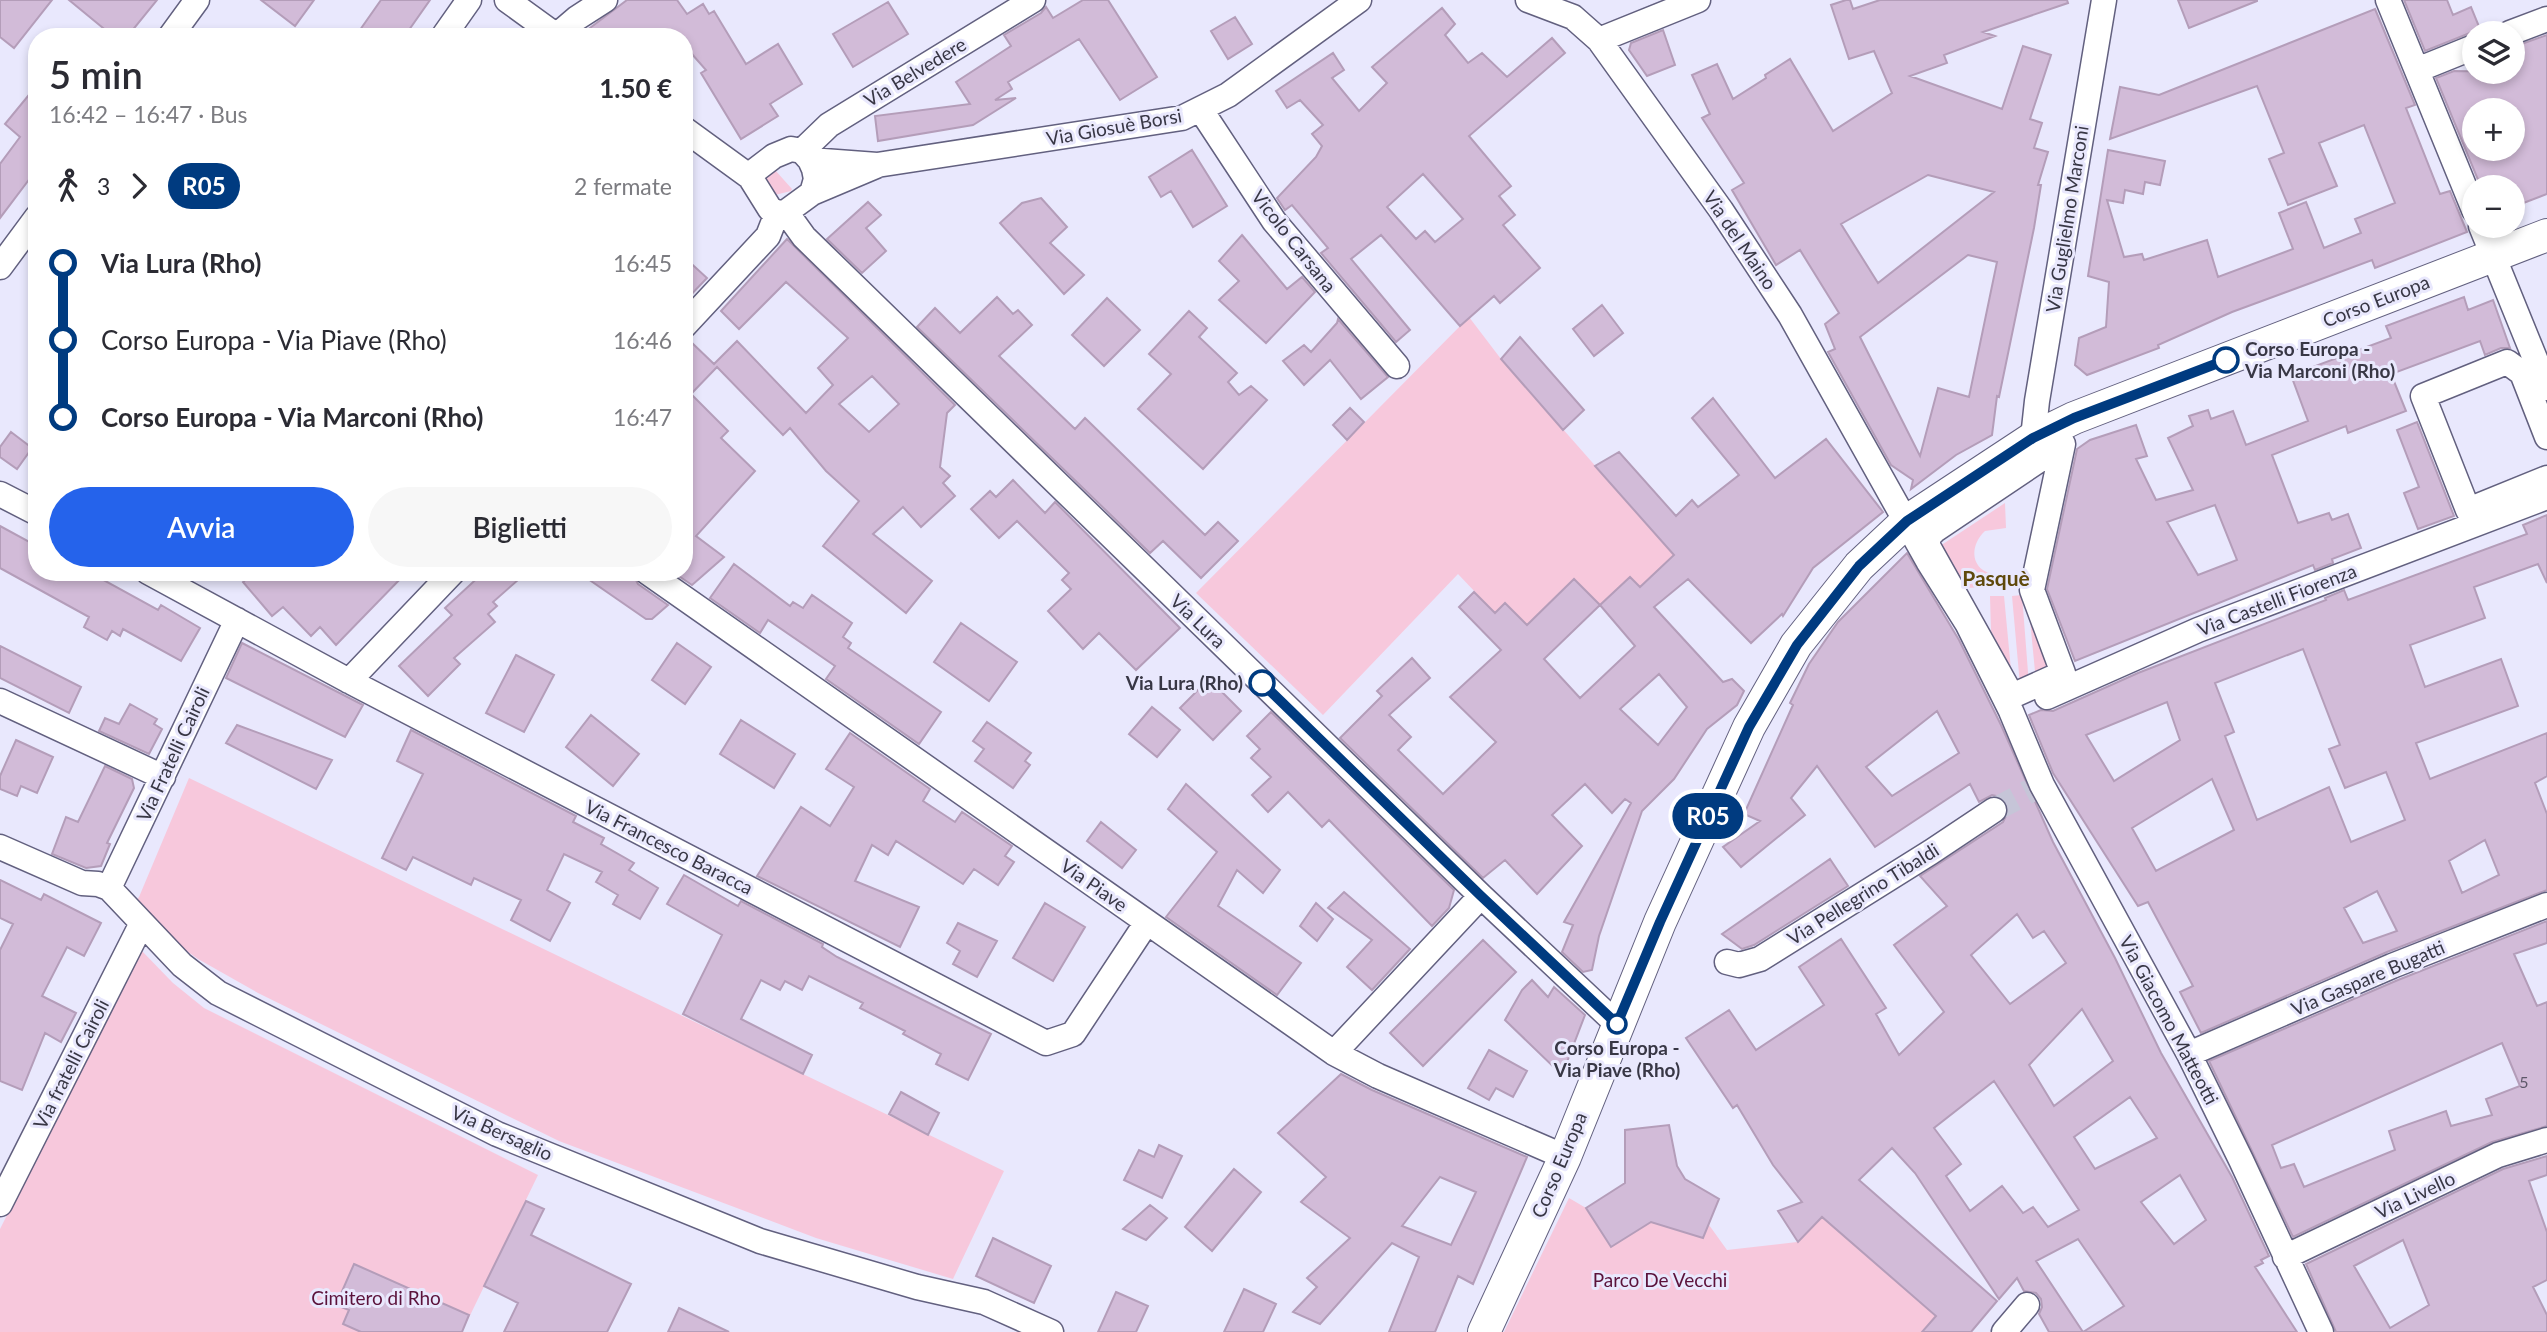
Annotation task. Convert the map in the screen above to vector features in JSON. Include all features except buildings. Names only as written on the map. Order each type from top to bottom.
[{"type":"main road","name":"Corso Europa","points":[[1484,1332],[1565,1157],[1660,922],[1749,727],[1797,645],[1859,566],[1907,521],[2033,438],[2074,418],[2547,235]]},
{"type":"street","points":[[177,28],[197,0]]},
{"type":"street","points":[[449,28],[469,0]]},
{"type":"street","points":[[507,0],[546,28]]},
{"type":"street","points":[[566,28],[605,0]]},
{"type":"street","name":"Via Belvedere","points":[[806,155],[829,125],[1033,0]]},
{"type":"street","name":"Via Giosuè Borsi","points":[[812,193],[877,165],[1182,118],[1228,95],[1359,0]]},
{"type":"street","name":"Via del Maino","points":[[1528,0],[1573,17],[1599,40],[1721,210],[1790,315],[2011,704]]},
{"type":"street","points":[[1599,40],[1698,0]]},
{"type":"street","name":"Via Guglielmo Marconi","points":[[2033,438],[2104,0]]},
{"type":"street","points":[[2388,0],[2462,181]]},
{"type":"street","points":[[2525,27],[2547,19]]},
{"type":"street","points":[[2417,70],[2462,52]]},
{"type":"street","name":"Vicolo Carsana","points":[[1201,110],[1274,221],[1397,366]]},
{"type":"street","points":[[693,136],[750,177],[770,209],[781,213]]},
{"type":"street","points":[[693,316],[768,236],[781,213],[812,193],[816,179],[806,155],[791,149],[774,156],[750,177]]},
{"type":"street","name":"Via Giosuè Borsi","points":[[806,155],[877,165]]},
{"type":"street","name":"Via Lura","points":[[781,213],[1481,896],[1617,1024]]},
{"type":"street","points":[[0,267],[28,229]]},
{"type":"street","points":[[2486,238],[2547,388]]},
{"type":"street","points":[[2547,437],[2522,373],[2507,362],[2423,396],[2468,510],[2547,478]]},
{"type":"street","points":[[2063,444],[2032,590],[2063,673],[2011,704],[1928,546],[1928,537],[2063,444]]},
{"type":"street","points":[[1,497],[28,509]]},
{"type":"street","name":"Via Castelli Fiorenza","points":[[2011,704],[2096,677],[2198,630],[2547,497]]},
{"type":"street","name":"Via Francesco Baracca","points":[[165,581],[349,681],[1046,1043],[1073,1034],[1147,922]]},
{"type":"street","points":[[349,681],[444,581]]},
{"type":"street","name":"Via Piave","points":[[660,581],[1334,1053],[1378,1076],[1565,1157]]},
{"type":"street","name":"Via Fratelli Cairoli","points":[[109,888],[237,620]]},
{"type":"street","points":[[0,701],[163,777]]},
{"type":"street","name":"Via Giacomo Matteotti","points":[[2011,704],[2036,788],[2189,1054],[2321,1332]]},
{"type":"street","name":"Via Pellegrino Tibaldi","points":[[1727,962],[1738,965],[1760,959],[1994,810]]},
{"type":"street","points":[[0,847],[82,883],[109,888]]},
{"type":"street","name":"Via Bersaglio","points":[[109,888],[182,965],[218,993],[497,1134],[760,1241],[917,1287],[984,1302],[1051,1332]]},
{"type":"street","points":[[1334,1053],[1481,896]]},
{"type":"street","name":"Via Gaspare Bugatti","points":[[2189,1054],[2392,966],[2547,905]]},
{"type":"street","name":"Via fratelli Cairoli","points":[[0,1204],[142,923]]},
{"type":"street","name":"Via Livello","points":[[2285,1257],[2498,1156],[2547,1140]]},
{"type":"street","points":[[2004,1332],[2027,1305]]},
{"type":"green space","points":[[775,170],[791,191],[775,195],[764,180],[766,174]]},
{"type":"green space","points":[[1469,317],[1501,359],[1674,555],[1640,587],[1630,578],[1600,605],[1574,579],[1527,625],[1506,603],[1495,613],[1458,574],[1323,715],[1196,593]]},
{"type":"green space","points":[[2005,503],[2006,528],[1985,531],[1979,538],[1974,553],[1975,560],[1984,571],[2001,574],[2002,586],[1966,588],[1940,546]]},
{"type":"green space","points":[[2022,595],[2029,685],[2020,685],[2012,596]]},
{"type":"green space","points":[[1990,596],[2004,596],[2011,670],[1991,631]]},
{"type":"green space","points":[[2029,609],[2052,675],[2036,682]]},
{"type":"green space","points":[[189,778],[1004,1171],[953,1279],[816,1238],[559,1141],[258,993],[198,959],[170,939],[135,902]]},
{"type":"green space","name":"Cimitero di Rho","points":[[141,950],[173,983],[204,1008],[538,1175],[462,1332],[0,1332],[0,1229]]},
{"type":"green space","name":"Parco De Vecchi","points":[[1569,1198],[1586,1208],[1611,1247],[1651,1222],[1703,1237],[1709,1225],[1727,1250],[1797,1242],[1822,1217],[1936,1316],[1927,1326],[1933,1332],[1504,1332]]},
{"type":"tunnel","points":[[1994,810],[2030,791]]},
{"type":"bus line","name":"R05","points":[[1262,683],[1617,1024],[1660,922],[1749,727],[1797,645],[1859,566],[1907,521],[2033,438],[2074,418],[2226,360]]},
{"type":"place","name":"Corso Europa - Via Marconi (Rho)","points":[[2226,360]]},
{"type":"place","name":"Via Lura (Rho)","points":[[1262,683]]},
{"type":"place","name":"Corso Europa - Via Piave (Rho)","points":[[1617,1024]]},
{"type":"district","name":"Pasquè","points":[[1996,579]]}]
